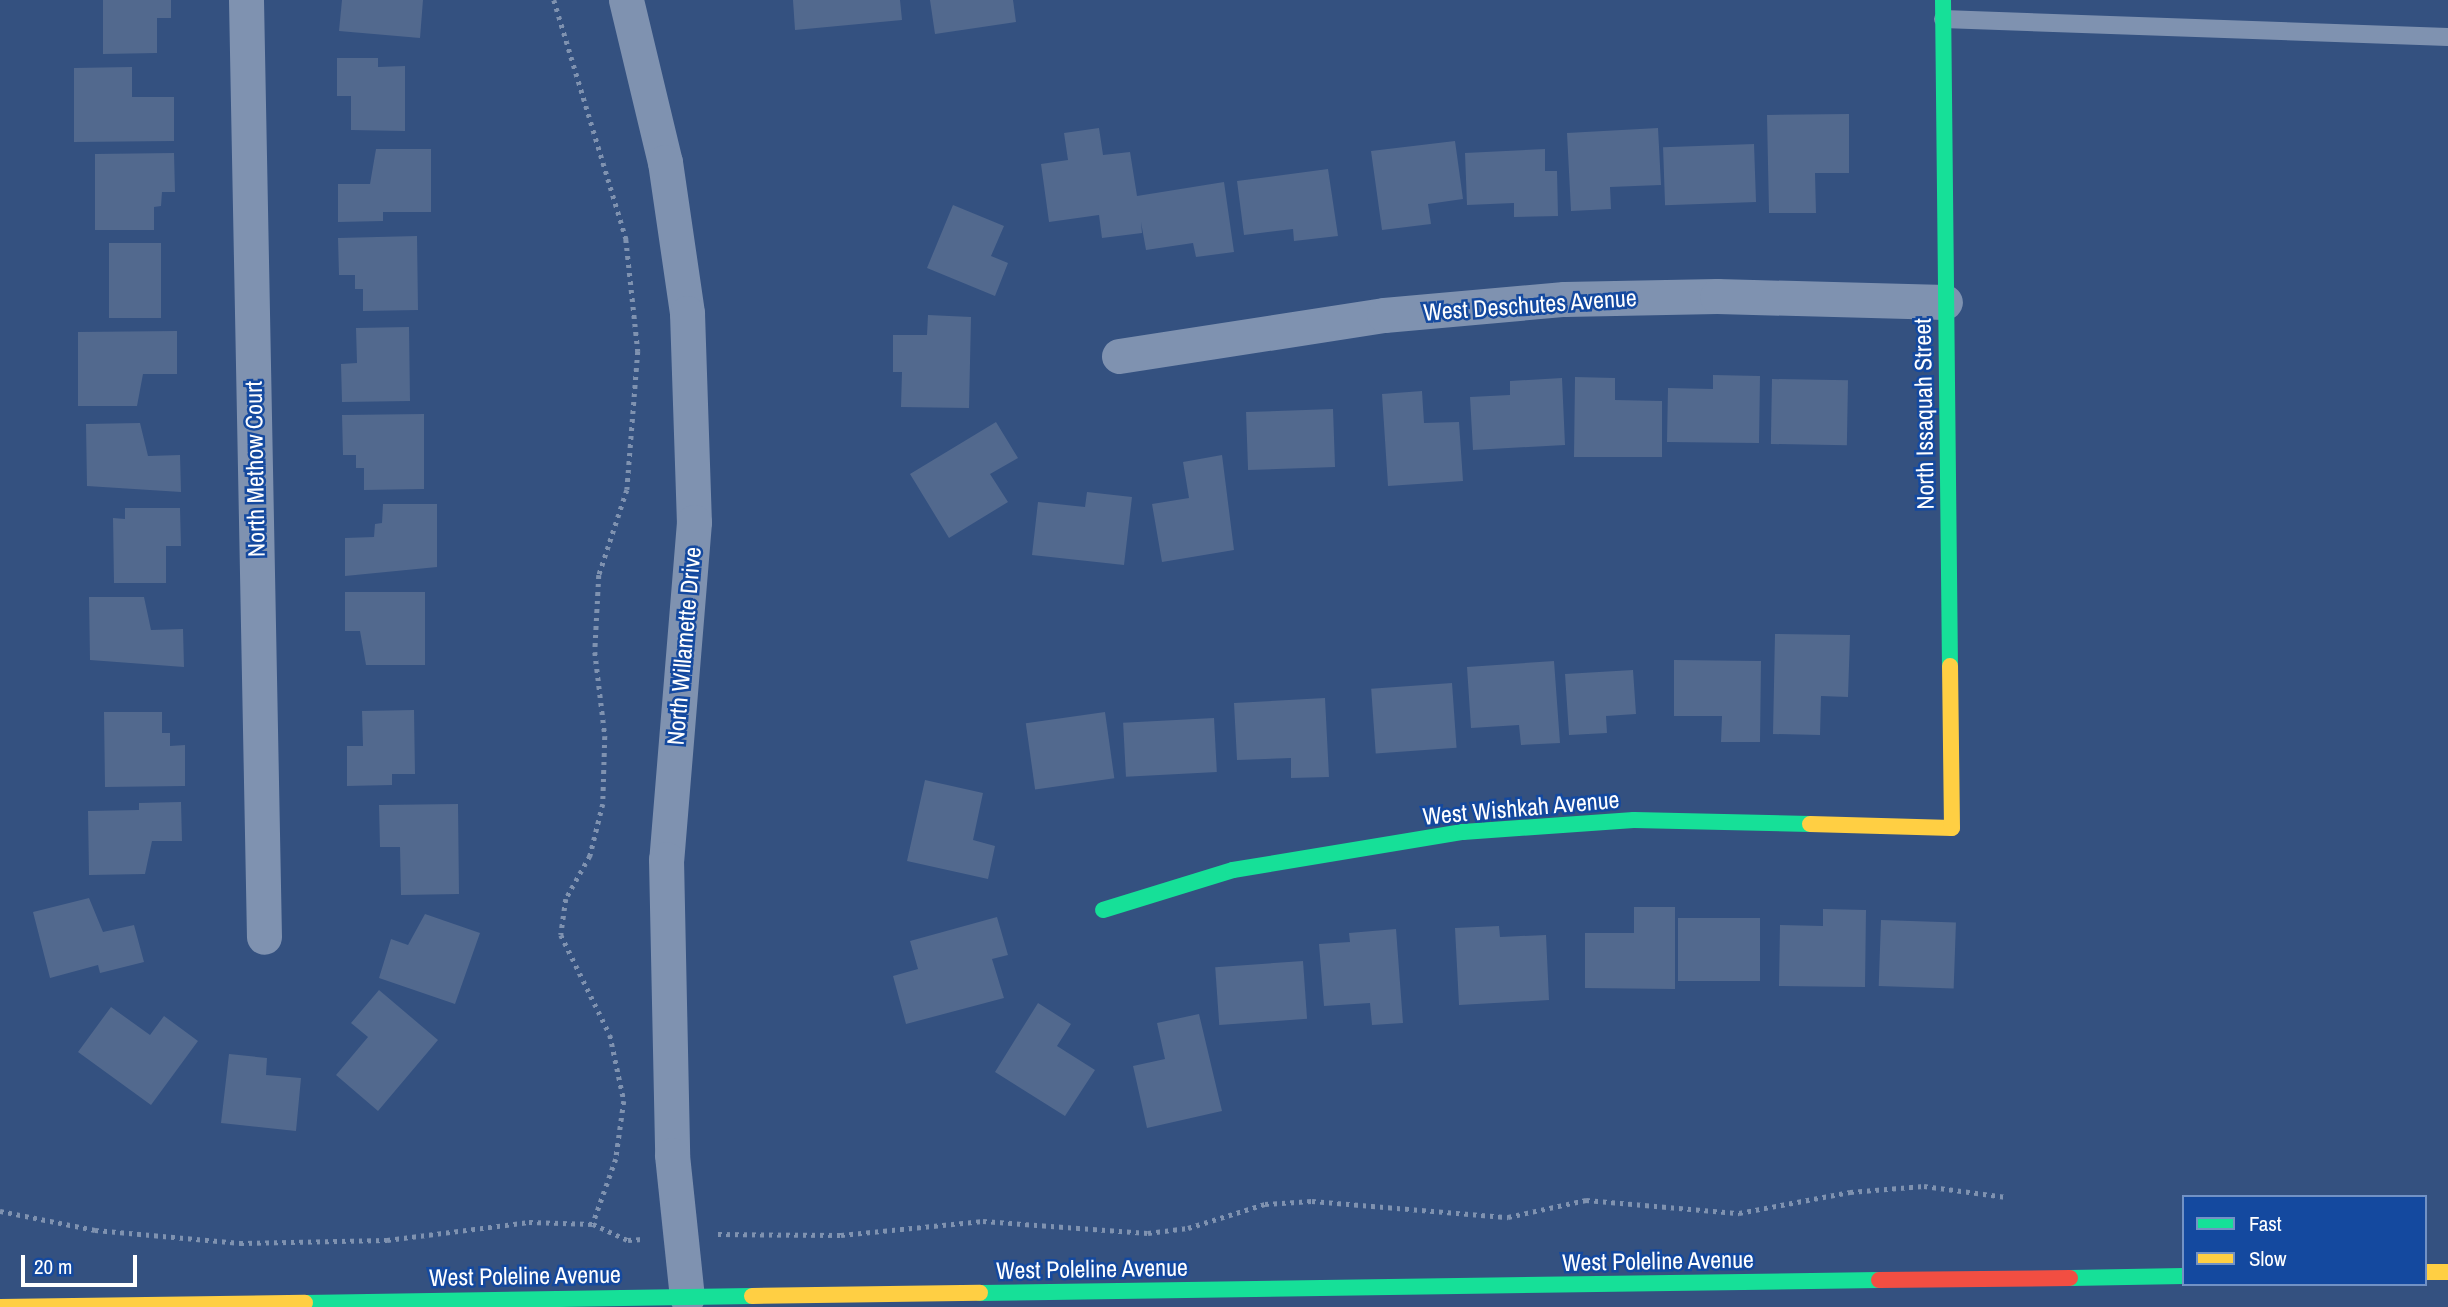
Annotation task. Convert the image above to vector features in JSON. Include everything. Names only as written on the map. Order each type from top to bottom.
[{"type":"street","name":"North Methow Court","points":[[246,0],[264,937]]},
{"type":"street","name":"North Willamette Drive","points":[[626,0],[665,162],[687,313],[694,523],[666,859],[671,1128],[687,1297]]},
{"type":"street","name":"North Issaquah Street","points":[[1942,0],[1952,828]]},
{"type":"street","name":"West Deschutes Avenue","points":[[1119,356],[1384,315],[1564,299],[1717,296],[1945,302]]},
{"type":"street","name":"West Wishkah Avenue","points":[[1103,910],[1233,870],[1463,832],[1634,820],[1952,828]]},
{"type":"street","points":[[2427,1272],[2448,1272]]},
{"type":"street","name":"West Poleline Avenue","points":[[0,1307],[687,1297],[1599,1296],[2182,1276]]},
{"type":"lane","points":[[1943,19],[2448,37]]},
{"type":"path","points":[[554,0],[626,239],[638,351],[627,490],[599,575],[595,652],[605,736],[603,804],[590,856],[566,899],[561,934],[610,1035],[624,1101],[616,1159],[593,1224]]},
{"type":"path","points":[[0,1211],[95,1230],[240,1243],[387,1240],[529,1222],[593,1224],[628,1240],[758,1231],[841,1235],[983,1221],[1148,1233],[1188,1228],[1265,1204],[1312,1201],[1508,1217],[1586,1200],[1739,1213],[1850,1192],[1924,1186],[2006,1197]]},
{"type":"building","points":[[103,0],[171,0],[171,18],[157,18],[157,53],[103,54]]},
{"type":"building","points":[[342,0],[423,0],[420,38],[339,31]]},
{"type":"building","points":[[793,0],[900,0],[902,20],[795,30]]},
{"type":"building","points":[[930,0],[1013,0],[1016,22],[935,34]]},
{"type":"building","points":[[337,58],[378,58],[378,67],[405,66],[405,131],[351,130],[351,96],[337,96]]},
{"type":"building","points":[[132,67],[132,97],[174,97],[174,141],[74,142],[74,68]]},
{"type":"building","points":[[1849,114],[1849,173],[1815,173],[1816,213],[1769,213],[1767,115]]},
{"type":"building","points":[[1099,128],[1103,155],[1130,152],[1137,196],[1224,182],[1234,252],[1196,257],[1193,243],[1146,250],[1141,222],[1142,233],[1102,238],[1099,215],[1049,222],[1041,164],[1068,160],[1064,133]]},
{"type":"building","points":[[1658,128],[1661,185],[1610,187],[1611,209],[1571,211],[1567,133]]},
{"type":"building","points":[[1455,141],[1463,199],[1428,204],[1431,224],[1382,230],[1371,151]]},
{"type":"building","points":[[1754,144],[1756,202],[1665,205],[1663,147]]},
{"type":"building","points":[[376,149],[431,149],[431,212],[383,212],[383,221],[338,222],[338,184],[370,184]]},
{"type":"building","points":[[1545,149],[1545,171],[1557,171],[1558,216],[1514,217],[1514,203],[1467,205],[1465,153]]},
{"type":"building","points":[[174,153],[175,192],[162,192],[161,206],[154,207],[154,230],[95,230],[95,154]]},
{"type":"building","points":[[1328,169],[1338,236],[1294,241],[1293,229],[1244,235],[1237,181]]},
{"type":"building","points":[[953,205],[1004,226],[991,256],[1008,263],[995,296],[927,268]]},
{"type":"building","points":[[417,236],[418,310],[363,311],[363,289],[355,289],[355,275],[339,275],[338,238]]},
{"type":"building","points":[[109,243],[161,243],[161,318],[109,318]]},
{"type":"building","points":[[928,315],[971,317],[969,408],[901,407],[902,372],[893,372],[893,335],[927,335]]},
{"type":"building","points":[[409,327],[410,401],[342,402],[341,364],[357,363],[356,328]]},
{"type":"building","points":[[177,331],[177,374],[143,374],[137,406],[78,406],[78,332]]},
{"type":"building","points":[[1713,375],[1760,376],[1759,443],[1667,442],[1668,388],[1713,389]]},
{"type":"building","points":[[1575,377],[1615,378],[1615,400],[1662,401],[1662,457],[1574,457]]},
{"type":"building","points":[[1562,378],[1565,445],[1473,450],[1470,397],[1510,395],[1510,381]]},
{"type":"building","points":[[1772,379],[1848,380],[1847,445],[1771,444]]},
{"type":"building","points":[[1422,391],[1424,423],[1459,422],[1463,481],[1388,486],[1382,394]]},
{"type":"building","points":[[1333,409],[1335,467],[1248,470],[1246,412]]},
{"type":"building","points":[[424,414],[424,489],[364,490],[364,468],[356,468],[356,455],[343,455],[342,415]]},
{"type":"building","points":[[996,422],[1018,458],[990,474],[1008,502],[949,538],[910,474]]},
{"type":"building","points":[[140,423],[148,456],[180,455],[181,492],[87,486],[86,424]]},
{"type":"building","points":[[1222,455],[1234,550],[1162,562],[1152,504],[1189,498],[1183,462]]},
{"type":"building","points":[[1087,492],[1132,497],[1124,565],[1032,555],[1038,502],[1085,507]]},
{"type":"building","points":[[383,504],[437,504],[437,567],[345,576],[345,538],[374,537],[375,524],[382,523]]},
{"type":"building","points":[[125,508],[180,508],[181,546],[166,546],[166,583],[114,583],[113,518],[125,519]]},
{"type":"building","points":[[345,592],[425,592],[425,665],[366,665],[360,631],[345,631]]},
{"type":"building","points":[[89,597],[144,597],[151,630],[183,629],[184,667],[90,660]]},
{"type":"building","points":[[1775,634],[1850,635],[1848,697],[1821,696],[1820,735],[1773,734]]},
{"type":"building","points":[[1674,660],[1761,661],[1760,742],[1721,742],[1722,716],[1674,716]]},
{"type":"building","points":[[1554,661],[1560,743],[1521,745],[1519,725],[1471,728],[1467,667]]},
{"type":"building","points":[[1633,670],[1636,714],[1606,716],[1607,733],[1569,735],[1565,674]]},
{"type":"building","points":[[1452,683],[1457,748],[1376,753],[1371,689]]},
{"type":"building","points":[[1325,698],[1329,777],[1291,778],[1291,758],[1237,760],[1234,703]]},
{"type":"building","points":[[414,710],[415,774],[392,774],[392,785],[347,786],[347,746],[363,746],[362,711]]},
{"type":"building","points":[[104,712],[162,712],[162,733],[170,733],[170,746],[185,745],[185,786],[105,787]]},
{"type":"building","points":[[1105,712],[1114,778],[1035,789],[1026,723]]},
{"type":"building","points":[[1214,718],[1217,772],[1126,777],[1123,723]]},
{"type":"building","points":[[925,780],[983,793],[973,840],[995,846],[988,879],[907,861]]},
{"type":"building","points":[[181,802],[182,841],[152,841],[145,874],[89,875],[88,811],[139,810],[139,803]]},
{"type":"building","points":[[458,804],[459,894],[401,895],[400,847],[380,847],[379,805]]},
{"type":"building","points":[[89,898],[103,932],[134,925],[144,962],[100,973],[98,965],[50,978],[33,912]]},
{"type":"building","points":[[1634,907],[1675,907],[1675,989],[1585,988],[1585,933],[1634,933]]},
{"type":"building","points":[[1823,909],[1866,910],[1865,987],[1779,986],[1780,925],[1823,926]]},
{"type":"building","points":[[425,914],[480,933],[455,1004],[379,978],[391,939],[408,945]]},
{"type":"building","points":[[997,917],[1008,955],[992,959],[1004,998],[906,1024],[893,976],[918,969],[910,941]]},
{"type":"building","points":[[1678,918],[1760,918],[1760,981],[1678,981]]},
{"type":"building","points":[[1881,920],[1956,923],[1954,989],[1879,986]]},
{"type":"building","points":[[1499,926],[1500,937],[1546,935],[1549,1000],[1459,1005],[1455,928]]},
{"type":"building","points":[[1396,929],[1403,1023],[1372,1025],[1370,1003],[1324,1006],[1319,944],[1350,942],[1349,933]]},
{"type":"building","points":[[1303,961],[1307,1019],[1219,1025],[1215,967]]},
{"type":"building","points":[[379,990],[438,1040],[378,1111],[336,1075],[368,1037],[351,1023]]},
{"type":"building","points":[[1038,1003],[1071,1024],[1057,1046],[1095,1070],[1065,1116],[995,1072]]},
{"type":"building","points":[[111,1007],[150,1035],[164,1016],[198,1041],[151,1105],[78,1052]]},
{"type":"building","points":[[1199,1014],[1222,1111],[1147,1128],[1133,1066],[1165,1059],[1157,1023]]},
{"type":"building","points":[[229,1054],[267,1058],[266,1075],[301,1078],[296,1131],[221,1123]]},
{"type":"traffic: fast","points":[[1943,0],[1950,666]]},
{"type":"traffic: fast","points":[[1103,910],[1233,870],[1463,832],[1634,820],[1810,824]]},
{"type":"traffic: fast","points":[[2070,1278],[2182,1276]]},
{"type":"traffic: fast","points":[[980,1293],[1879,1280]]},
{"type":"traffic: fast","points":[[305,1303],[752,1296]]},
{"type":"traffic: slow","points":[[1810,824],[1952,828],[1950,666]]},
{"type":"traffic: slow","points":[[2427,1272],[2448,1272]]},
{"type":"traffic: slow","points":[[752,1296],[980,1293]]},
{"type":"traffic: slow","points":[[0,1307],[305,1303]]},
{"type":"traffic: jam","points":[[1879,1280],[2070,1278]]}]
